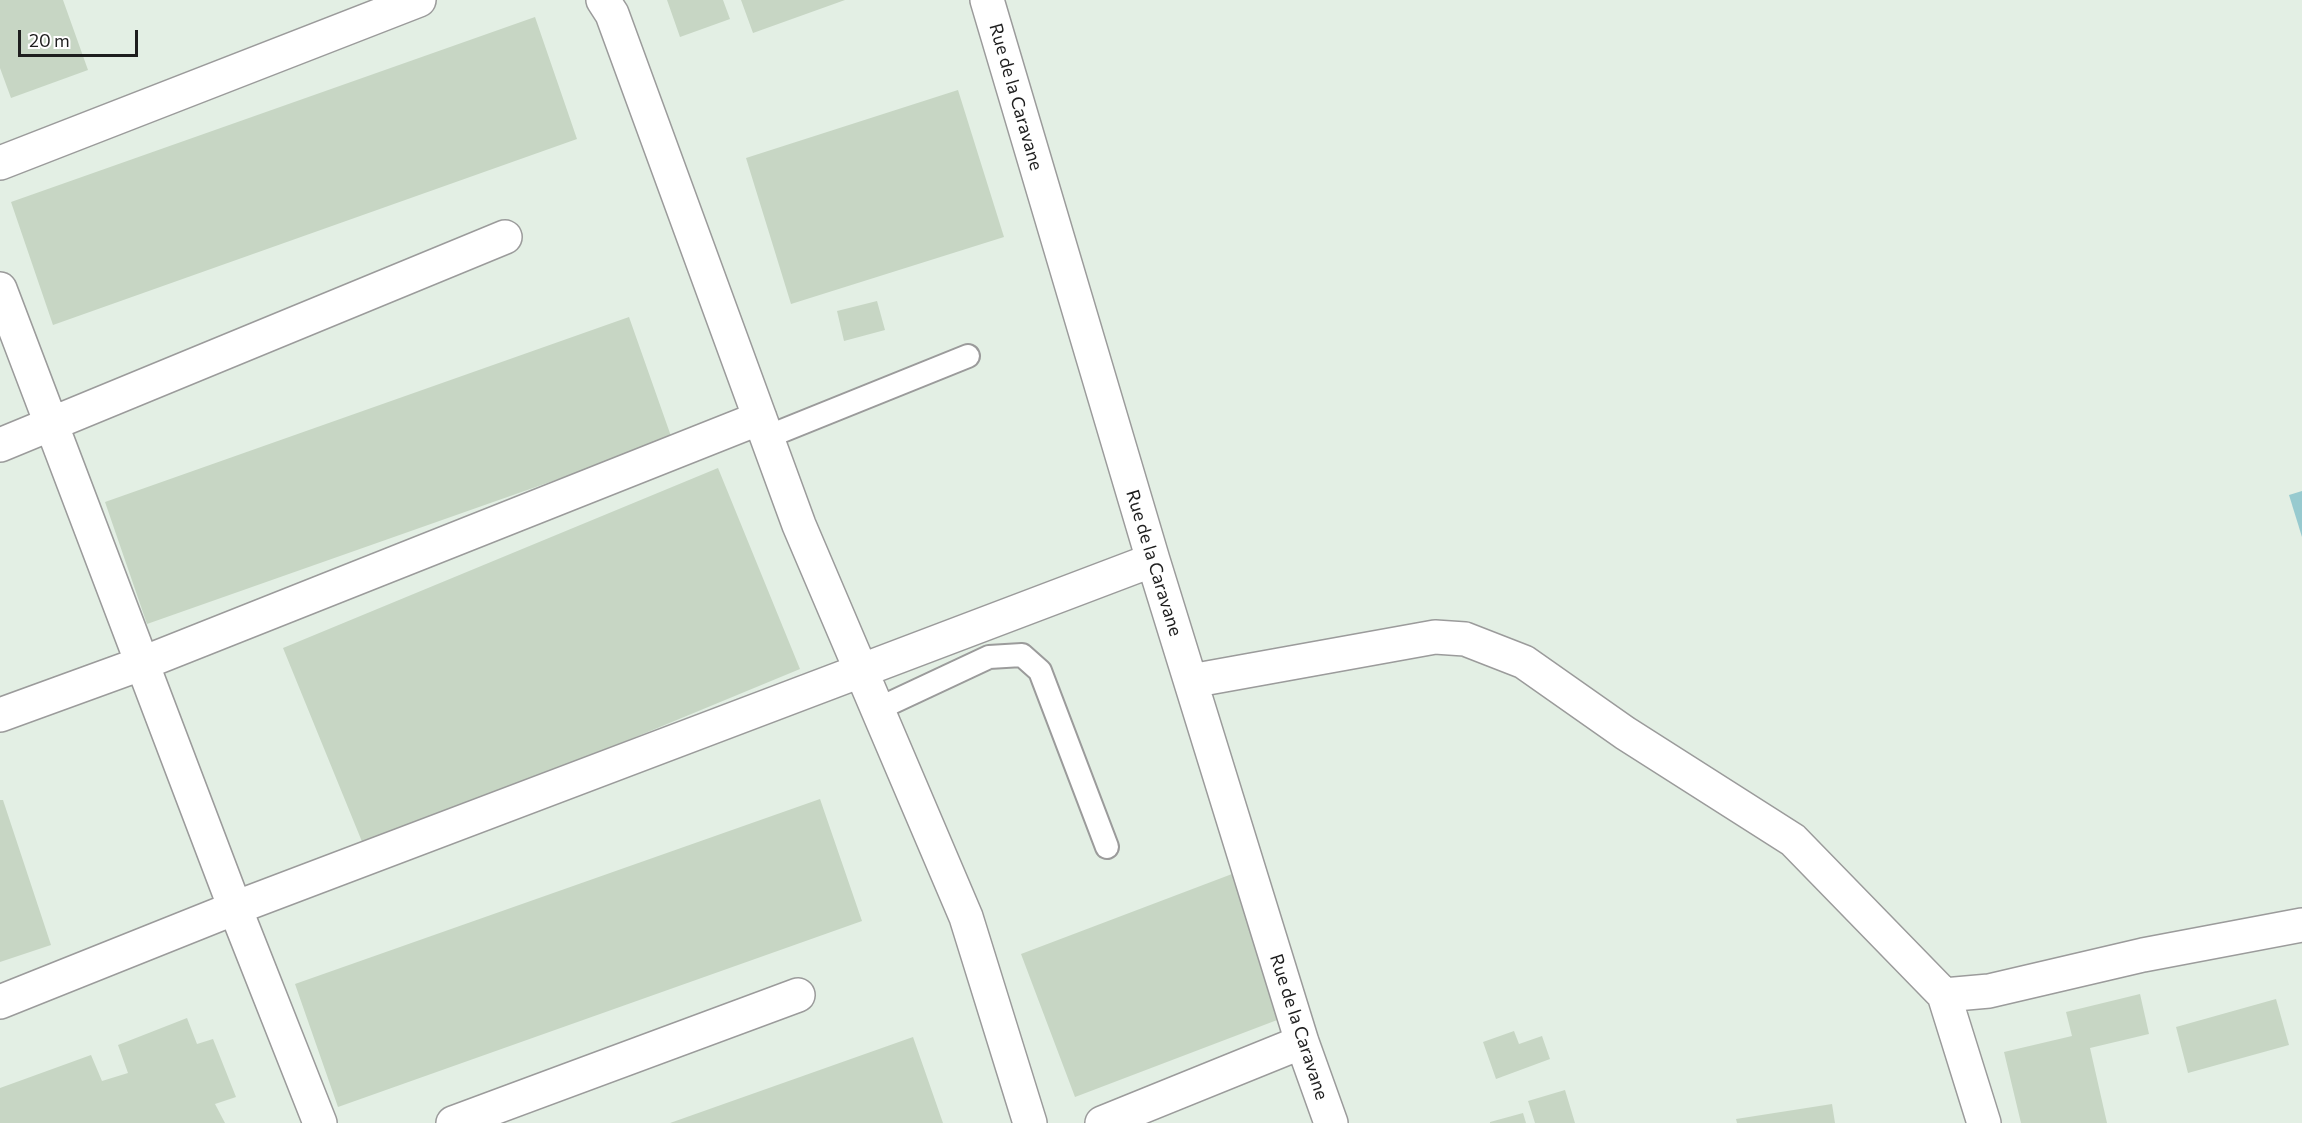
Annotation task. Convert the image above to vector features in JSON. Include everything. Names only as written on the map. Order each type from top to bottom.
[{"type":"street","points":[[603,0],[612,14],[799,525],[966,917],[1030,1123]]},
{"type":"street","name":"Rue de la Caravane","points":[[987,0],[1153,560],[1302,1042],[1332,1123]]},
{"type":"street","points":[[0,163],[409,2]]},
{"type":"street","points":[[0,445],[505,237]]},
{"type":"street","points":[[0,289],[235,908],[320,1123]]},
{"type":"street","points":[[0,716],[764,428]]},
{"type":"street","points":[[0,1002],[235,908],[1153,560]]},
{"type":"street","points":[[1191,681],[1435,637],[1465,639],[1524,662],[1625,733],[1793,840],[1944,994],[1984,1123]]},
{"type":"street","points":[[1944,994],[1989,991],[2143,955],[2302,925]]},
{"type":"street","points":[[453,1123],[798,995]]},
{"type":"street","points":[[1105,1123],[1302,1042]]},
{"type":"lane","points":[[764,428],[968,356]]},
{"type":"lane","points":[[878,710],[989,657],[1022,655],[1040,671],[1107,848]]},
{"type":"shaded area","points":[[2302,491],[2302,537],[2289,495]]},
{"type":"building","points":[[0,0],[63,0],[88,70],[11,98],[0,68]]},
{"type":"building","points":[[667,0],[723,0],[730,19],[680,37]]},
{"type":"building","points":[[741,0],[845,0],[753,33]]},
{"type":"building","points":[[535,17],[577,139],[53,325],[11,202]]},
{"type":"building","points":[[958,90],[1004,237],[791,304],[746,158]]},
{"type":"building","points":[[877,301],[885,330],[844,341],[837,311]]},
{"type":"building","points":[[629,317],[672,439],[147,624],[105,502]]},
{"type":"building","points":[[718,468],[800,669],[365,849],[283,648]]},
{"type":"building","points":[[820,799],[862,921],[338,1107],[295,984]]},
{"type":"building","points":[[0,800],[3,800],[51,945],[0,962]]},
{"type":"building","points":[[1232,874],[1285,1017],[1075,1097],[1021,954]]},
{"type":"building","points":[[2140,994],[2149,1034],[2090,1048],[2107,1123],[2021,1123],[2004,1052],[2072,1036],[2066,1012]]},
{"type":"building","points":[[2276,999],[2289,1045],[2188,1073],[2176,1027]]},
{"type":"building","points":[[187,1018],[197,1044],[213,1039],[236,1097],[215,1104],[225,1123],[0,1123],[0,1088],[91,1055],[102,1081],[128,1073],[118,1045]]},
{"type":"building","points":[[1514,1031],[1519,1044],[1542,1036],[1550,1059],[1496,1079],[1483,1042]]},
{"type":"building","points":[[913,1037],[943,1123],[670,1123]]},
{"type":"building","points":[[1565,1090],[1575,1123],[1535,1123],[1528,1101]]},
{"type":"building","points":[[1832,1104],[1835,1123],[1737,1123],[1736,1119]]},
{"type":"building","points":[[1523,1113],[1526,1123],[1490,1123],[1490,1122]]}]
